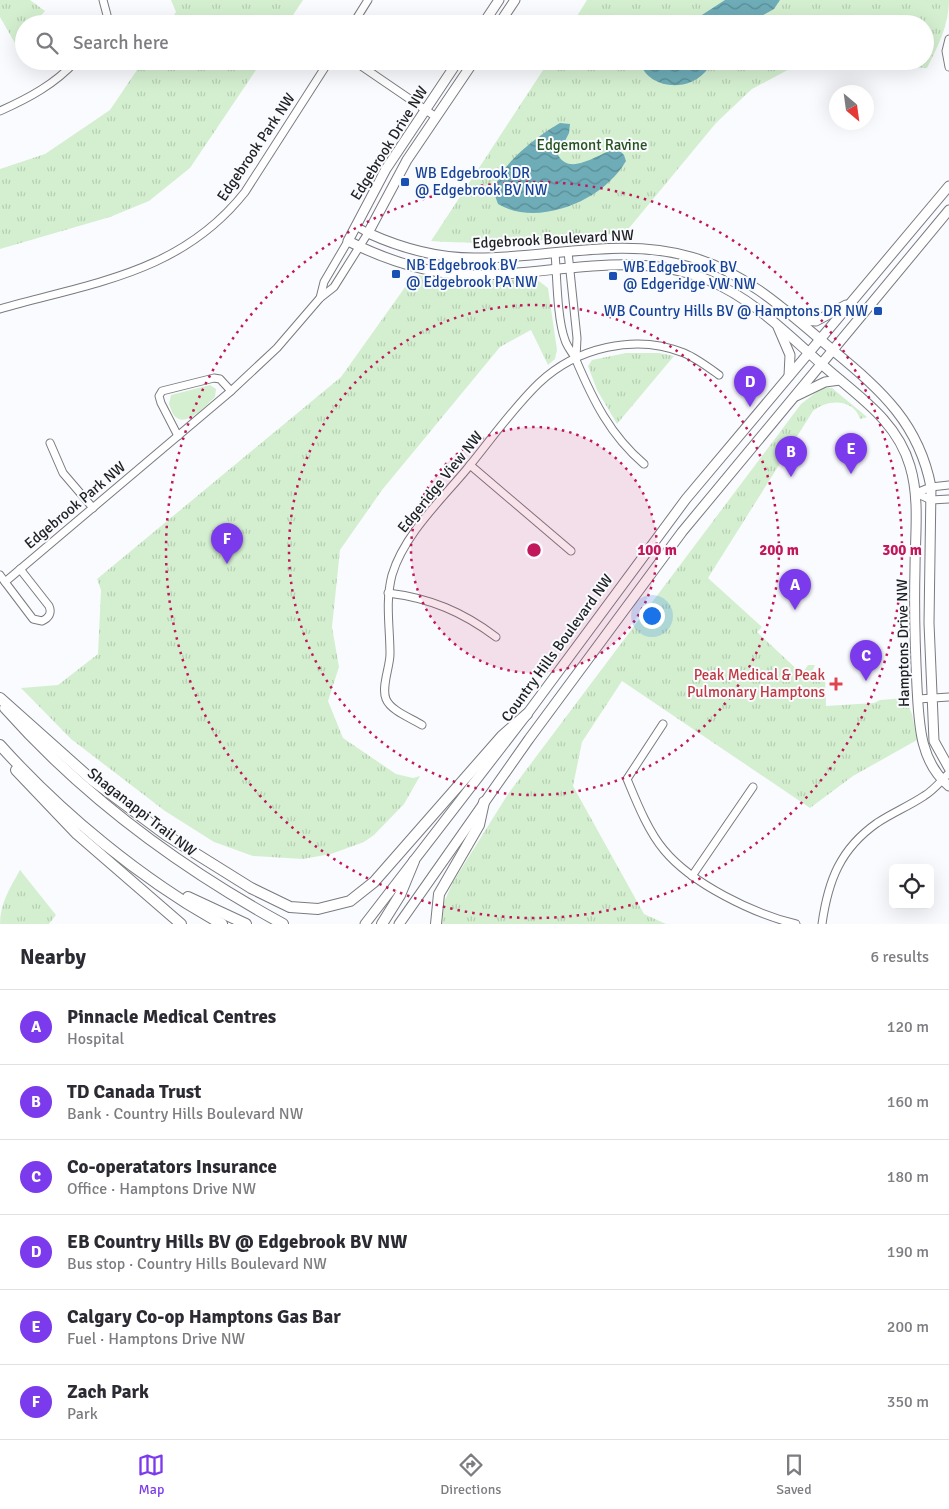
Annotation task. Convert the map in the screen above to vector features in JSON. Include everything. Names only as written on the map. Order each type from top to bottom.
[{"type":"main road","points":[[0,698],[92,780],[166,835],[259,892],[290,907],[318,910],[350,901],[374,882],[502,736],[527,714]]},
{"type":"main road","name":"Shaganappi Trail NW","points":[[0,703],[47,754],[94,797],[152,843],[226,893],[283,924]]},
{"type":"main road","points":[[2,747],[86,827],[158,884],[222,924]]},
{"type":"main road","points":[[2,747],[10,764],[78,834],[181,924]]},
{"type":"main road","points":[[436,924],[439,894],[480,826],[484,802]]},
{"type":"main road","points":[[382,924],[400,895],[414,861]]},
{"type":"main road","points":[[158,884],[246,924]]},
{"type":"street","points":[[103,0],[107,15]]},
{"type":"street","points":[[359,15],[368,0]]},
{"type":"street","points":[[489,15],[499,0]]},
{"type":"street","points":[[506,15],[515,0]]},
{"type":"street","points":[[949,38],[946,51],[949,67]]},
{"type":"street","points":[[0,111],[54,82],[67,70]]},
{"type":"street","name":"Edgebrook Park NW","points":[[0,309],[142,269],[169,257],[200,238],[232,209],[245,192],[323,70]]},
{"type":"street","points":[[367,70],[436,117]]},
{"type":"street","name":"Edgebrook Drive NW","points":[[348,241],[386,169],[452,70]]},
{"type":"street","name":"Edgebrook Drive NW","points":[[364,240],[406,160],[468,70]]},
{"type":"street","name":"Country Hills Boulevard NW","points":[[365,924],[527,714],[686,499],[949,186]]},
{"type":"street","name":"Country Hills Boulevard NW","points":[[399,924],[484,802],[676,540],[949,210]]},
{"type":"street","name":"Edgebrook Boulevard NW","points":[[356,226],[364,240],[404,264],[452,274],[484,276],[631,264],[682,271],[708,280],[733,292],[810,352]]},
{"type":"street","name":"Edgebrook Park NW","points":[[5,582],[231,391],[277,348],[320,298],[334,287],[364,240]]},
{"type":"street","name":"Edgebrook Boulevard NW","points":[[348,241],[364,240],[454,258],[640,248],[692,257],[720,267],[746,280],[820,340]]},
{"type":"street","name":"Edgebrook Park NW","points":[[320,298],[324,282],[348,241]]},
{"type":"street","points":[[568,252],[577,338],[576,358]]},
{"type":"street","points":[[555,253],[565,340],[576,358],[586,386],[605,420],[624,444],[644,464]]},
{"type":"street","points":[[794,318],[801,321],[816,321],[853,301]]},
{"type":"street","points":[[777,325],[790,355],[789,377]]},
{"type":"street","name":"Hamptons Drive NW","points":[[820,340],[896,408],[922,451],[931,487],[930,623],[934,740],[949,768]]},
{"type":"street","name":"Edgeridge View NW","points":[[422,725],[392,706],[385,697],[390,655],[388,593],[398,561],[410,539],[539,383],[559,367],[576,358],[615,346],[655,345],[684,353],[719,375]]},
{"type":"street","name":"Hamptons Drive NW","points":[[810,352],[821,364],[883,416],[908,457],[916,493],[914,623],[919,727],[924,748],[945,783]]},
{"type":"street","points":[[178,436],[161,403],[159,396],[162,391],[214,378],[220,380],[231,391]]},
{"type":"street","points":[[791,399],[830,380],[840,380]]},
{"type":"street","points":[[50,443],[63,473],[93,508]]},
{"type":"street","points":[[470,465],[570,551]]},
{"type":"street","points":[[916,493],[931,487],[949,486]]},
{"type":"street","points":[[916,493],[931,500],[949,498]]},
{"type":"street","points":[[0,576],[33,619],[42,621],[48,618],[49,606],[20,569]]},
{"type":"street","points":[[388,593],[412,596],[446,606],[470,618],[496,637]]},
{"type":"street","points":[[918,699],[949,697]]},
{"type":"street","points":[[663,724],[627,780],[663,849],[692,876],[749,906],[796,924]]},
{"type":"street","points":[[822,924],[826,898],[833,874],[850,847],[876,824],[945,783],[949,773]]},
{"type":"street","points":[[692,876],[753,787]]},
{"type":"green space","points":[[0,0],[30,0],[45,11],[42,15],[15,15],[15,43],[0,17]]},
{"type":"green space","points":[[171,0],[303,0],[293,15],[174,15],[176,12]]},
{"type":"green space","name":"Edgemont Ravine","points":[[587,0],[949,0],[945,27],[934,53],[934,15],[578,15]]},
{"type":"green space","points":[[137,70],[256,70],[190,168],[149,201],[110,217],[0,249],[0,169],[45,154],[110,110]]},
{"type":"green space","name":"Edgemont Ravine","points":[[543,70],[788,70],[752,89],[716,123],[625,233],[480,243],[431,241]]},
{"type":"green space","points":[[418,275],[465,283],[535,278],[548,288],[557,350],[555,359],[548,365],[531,330],[500,347],[382,490],[340,550],[332,627],[339,667],[328,701],[343,738],[396,774],[413,778],[420,776],[404,804],[374,835],[364,842],[331,854],[303,859],[253,856],[214,842],[165,811],[71,739],[21,688],[58,685],[98,654],[101,590],[97,579],[341,377],[408,283]]},
{"type":"green space","points":[[626,353],[659,353],[674,356],[617,424],[597,390],[588,366],[592,360]]},
{"type":"green space","points":[[210,385],[216,389],[215,397],[202,409],[186,419],[181,420],[174,416],[169,404],[171,395]]},
{"type":"green space","points":[[823,387],[832,388],[867,417],[860,419],[852,407],[840,403],[825,404],[813,411],[708,578],[762,627],[757,632],[802,674],[808,665],[815,665],[812,672],[819,677],[825,674],[826,706],[874,703],[880,700],[905,698],[912,714],[917,740],[853,776],[810,808],[622,681],[582,742],[573,786],[644,914],[666,924],[442,924],[444,902],[453,882],[508,794],[801,404]]},
{"type":"green space","points":[[20,870],[56,915],[49,924],[0,924],[4,902]]},
{"type":"water","points":[[725,0],[780,0],[774,9],[763,15],[702,15]]},
{"type":"water","points":[[643,70],[707,70],[691,82],[675,85],[660,83]]},
{"type":"water","points":[[560,123],[570,124],[569,133],[558,155],[563,161],[577,164],[617,148],[624,155],[626,161],[616,175],[602,188],[587,198],[569,206],[551,211],[532,213],[514,211],[498,204],[495,193],[502,173],[530,143]]},
{"type":"place","name":"WB Edgebrook DR @ Edgebrook BV NW","points":[[405,182]]},
{"type":"place","name":"NB Edgebrook BV @ Edgebrook PA NW","points":[[396,274]]},
{"type":"place","name":"WB Edgebrook BV @ Edgeridge VW NW","points":[[613,276]]},
{"type":"place","name":"WB Country Hills BV @ Hamptons DR NW","points":[[878,311]]},
{"type":"place","name":"EB Country Hills BV @ Edgebrook BV NW","points":[[750,407]]},
{"type":"place","name":"Calgary Co-op Hamptons Gas Bar","points":[[851,474]]},
{"type":"place","name":"TD Canada Trust","points":[[791,477]]},
{"type":"place","name":"Zach Park","points":[[227,564]]},
{"type":"place","name":"Pinnacle Medical Centres","points":[[795,610]]},
{"type":"place","name":"Co-operatators Insurance","points":[[866,681]]},
{"type":"place","name":"Peak Medical & Peak Pulmonary Hamptons","points":[[836,684]]}]
